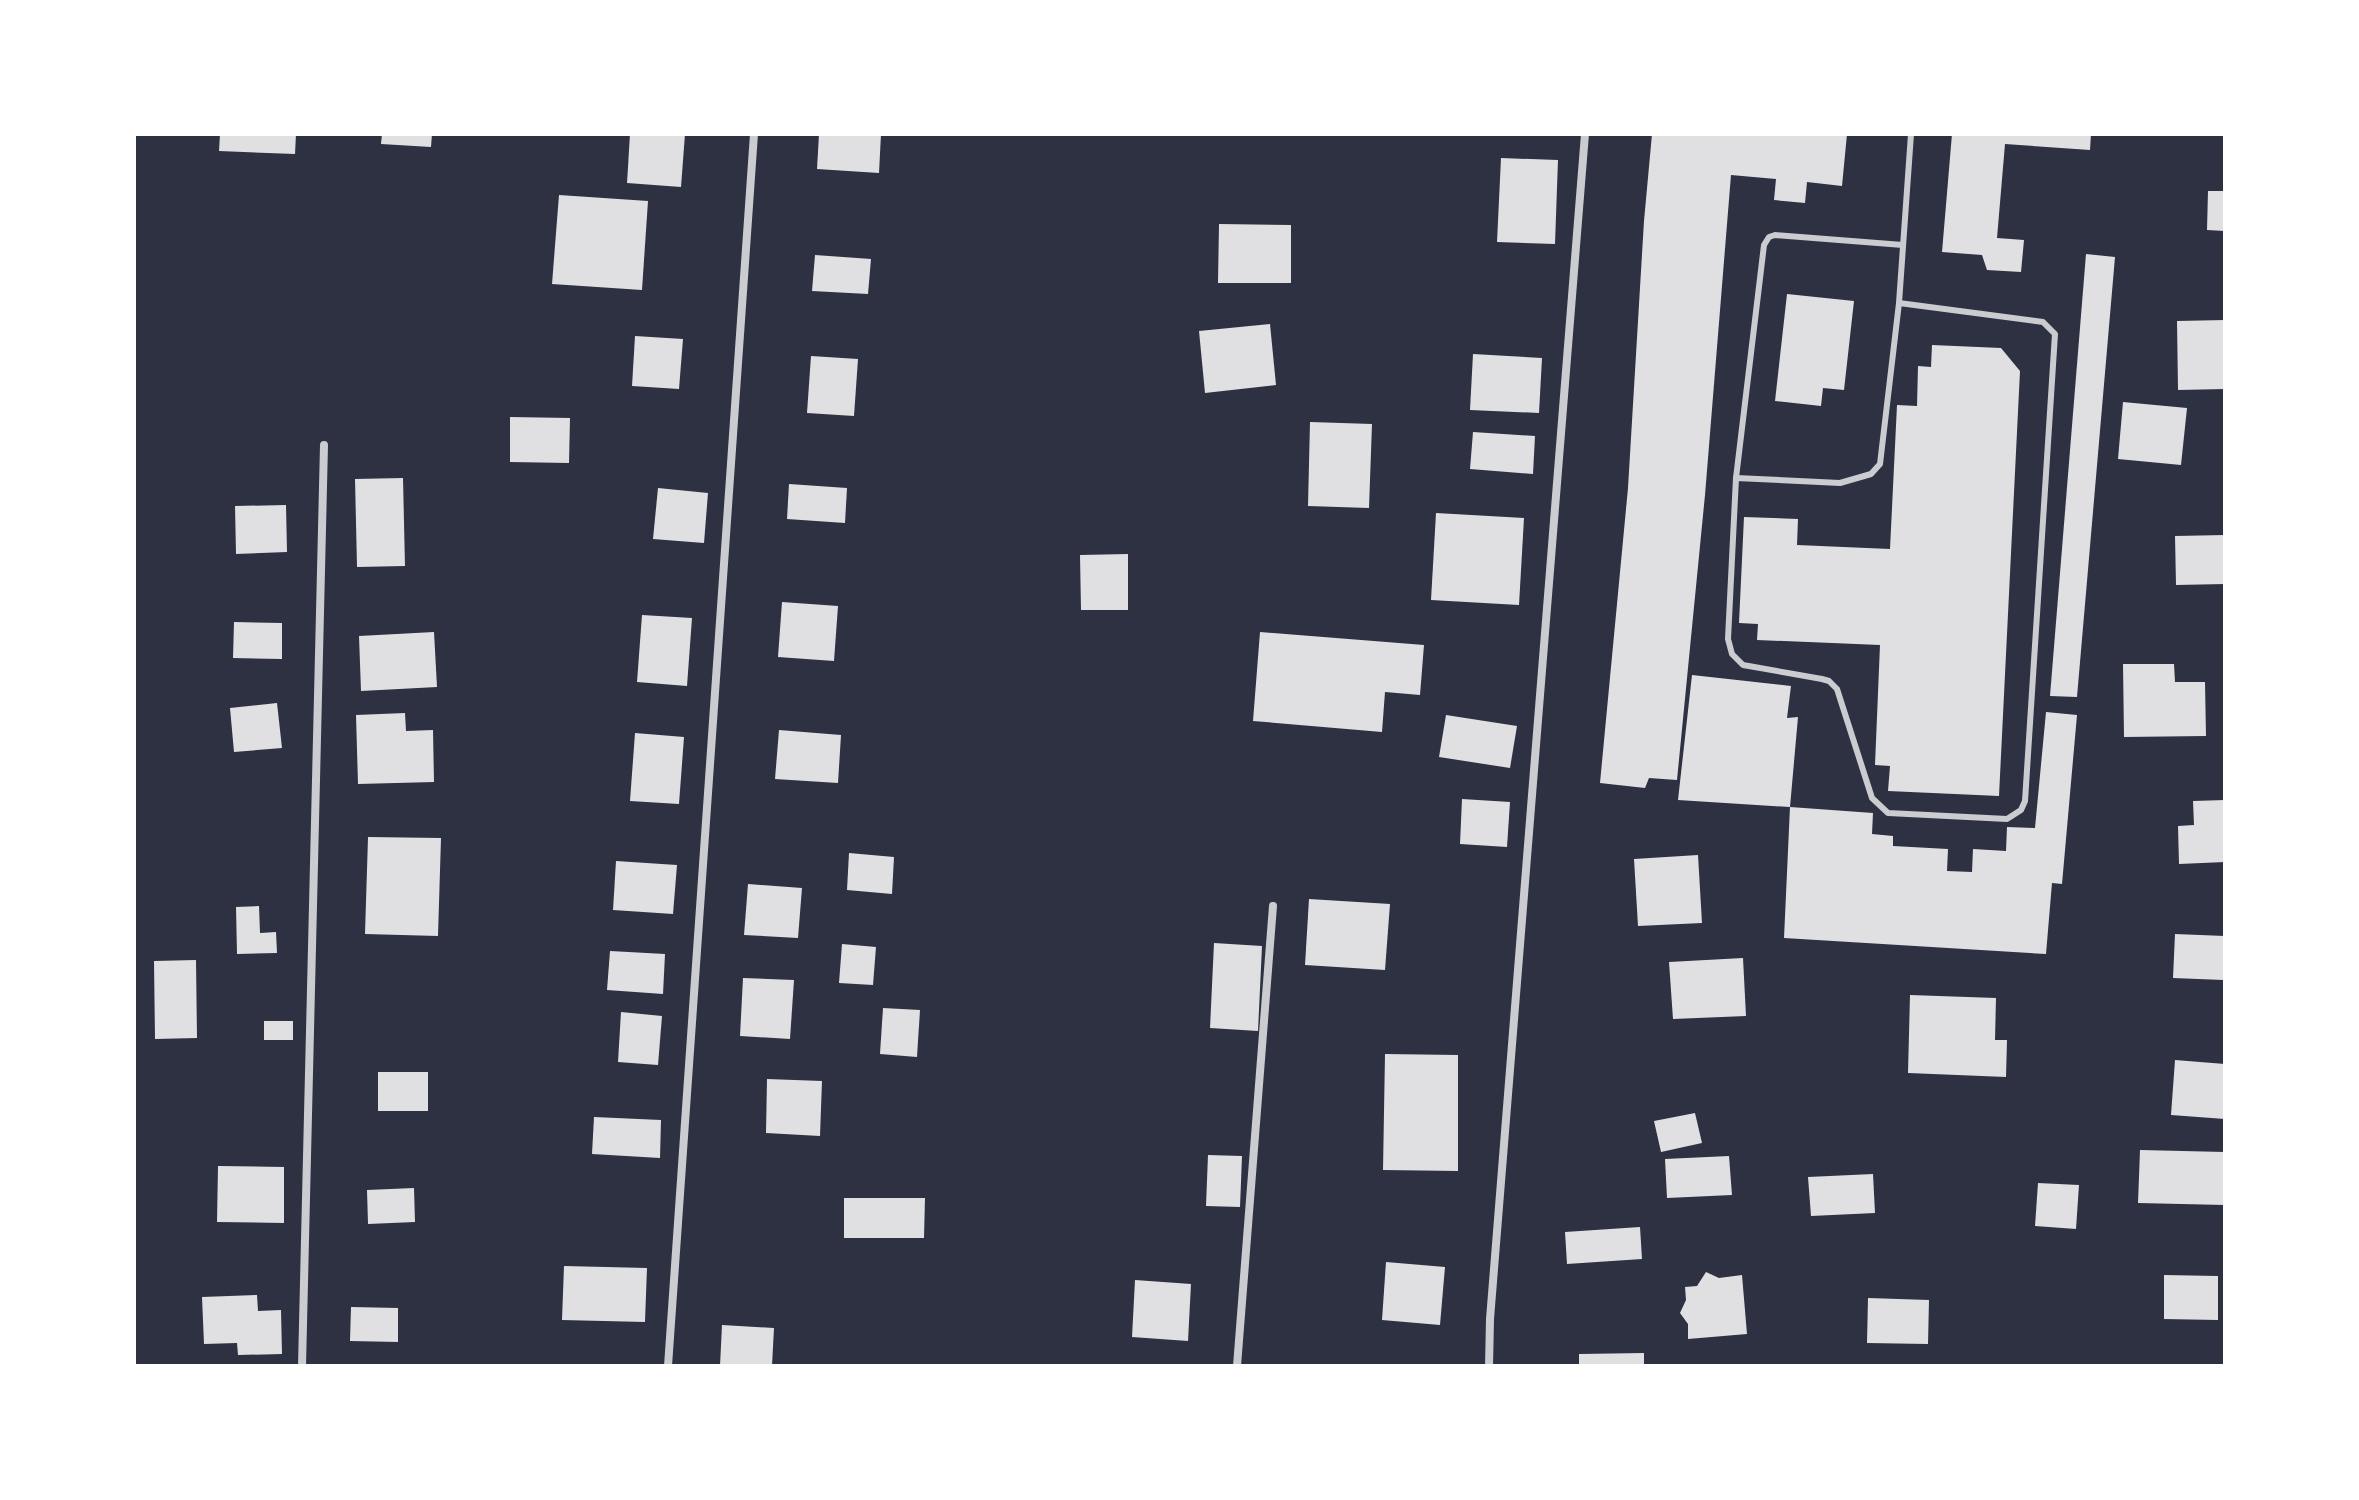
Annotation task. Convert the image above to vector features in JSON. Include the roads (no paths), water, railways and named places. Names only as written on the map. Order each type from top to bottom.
[{"type":"street","points":[[668,1366],[754,134]]},
{"type":"street","points":[[1489,1366],[1490,1319],[1585,134]]},
{"type":"street","points":[[302,1366],[324,445]]},
{"type":"street","points":[[1237,1366],[1273,906]]},
{"type":"lane","points":[[1736,478],[1840,483],[1871,474],[1880,464],[1899,303],[1911,134]]},
{"type":"lane","points":[[1899,303],[2043,322],[2055,334],[2025,801],[2015,816],[2007,819],[1888,813],[1872,798],[1837,689],[1822,679],[1743,665],[1732,654],[1728,639],[1736,478],[1763,254],[1769,237],[1903,245]]}]
